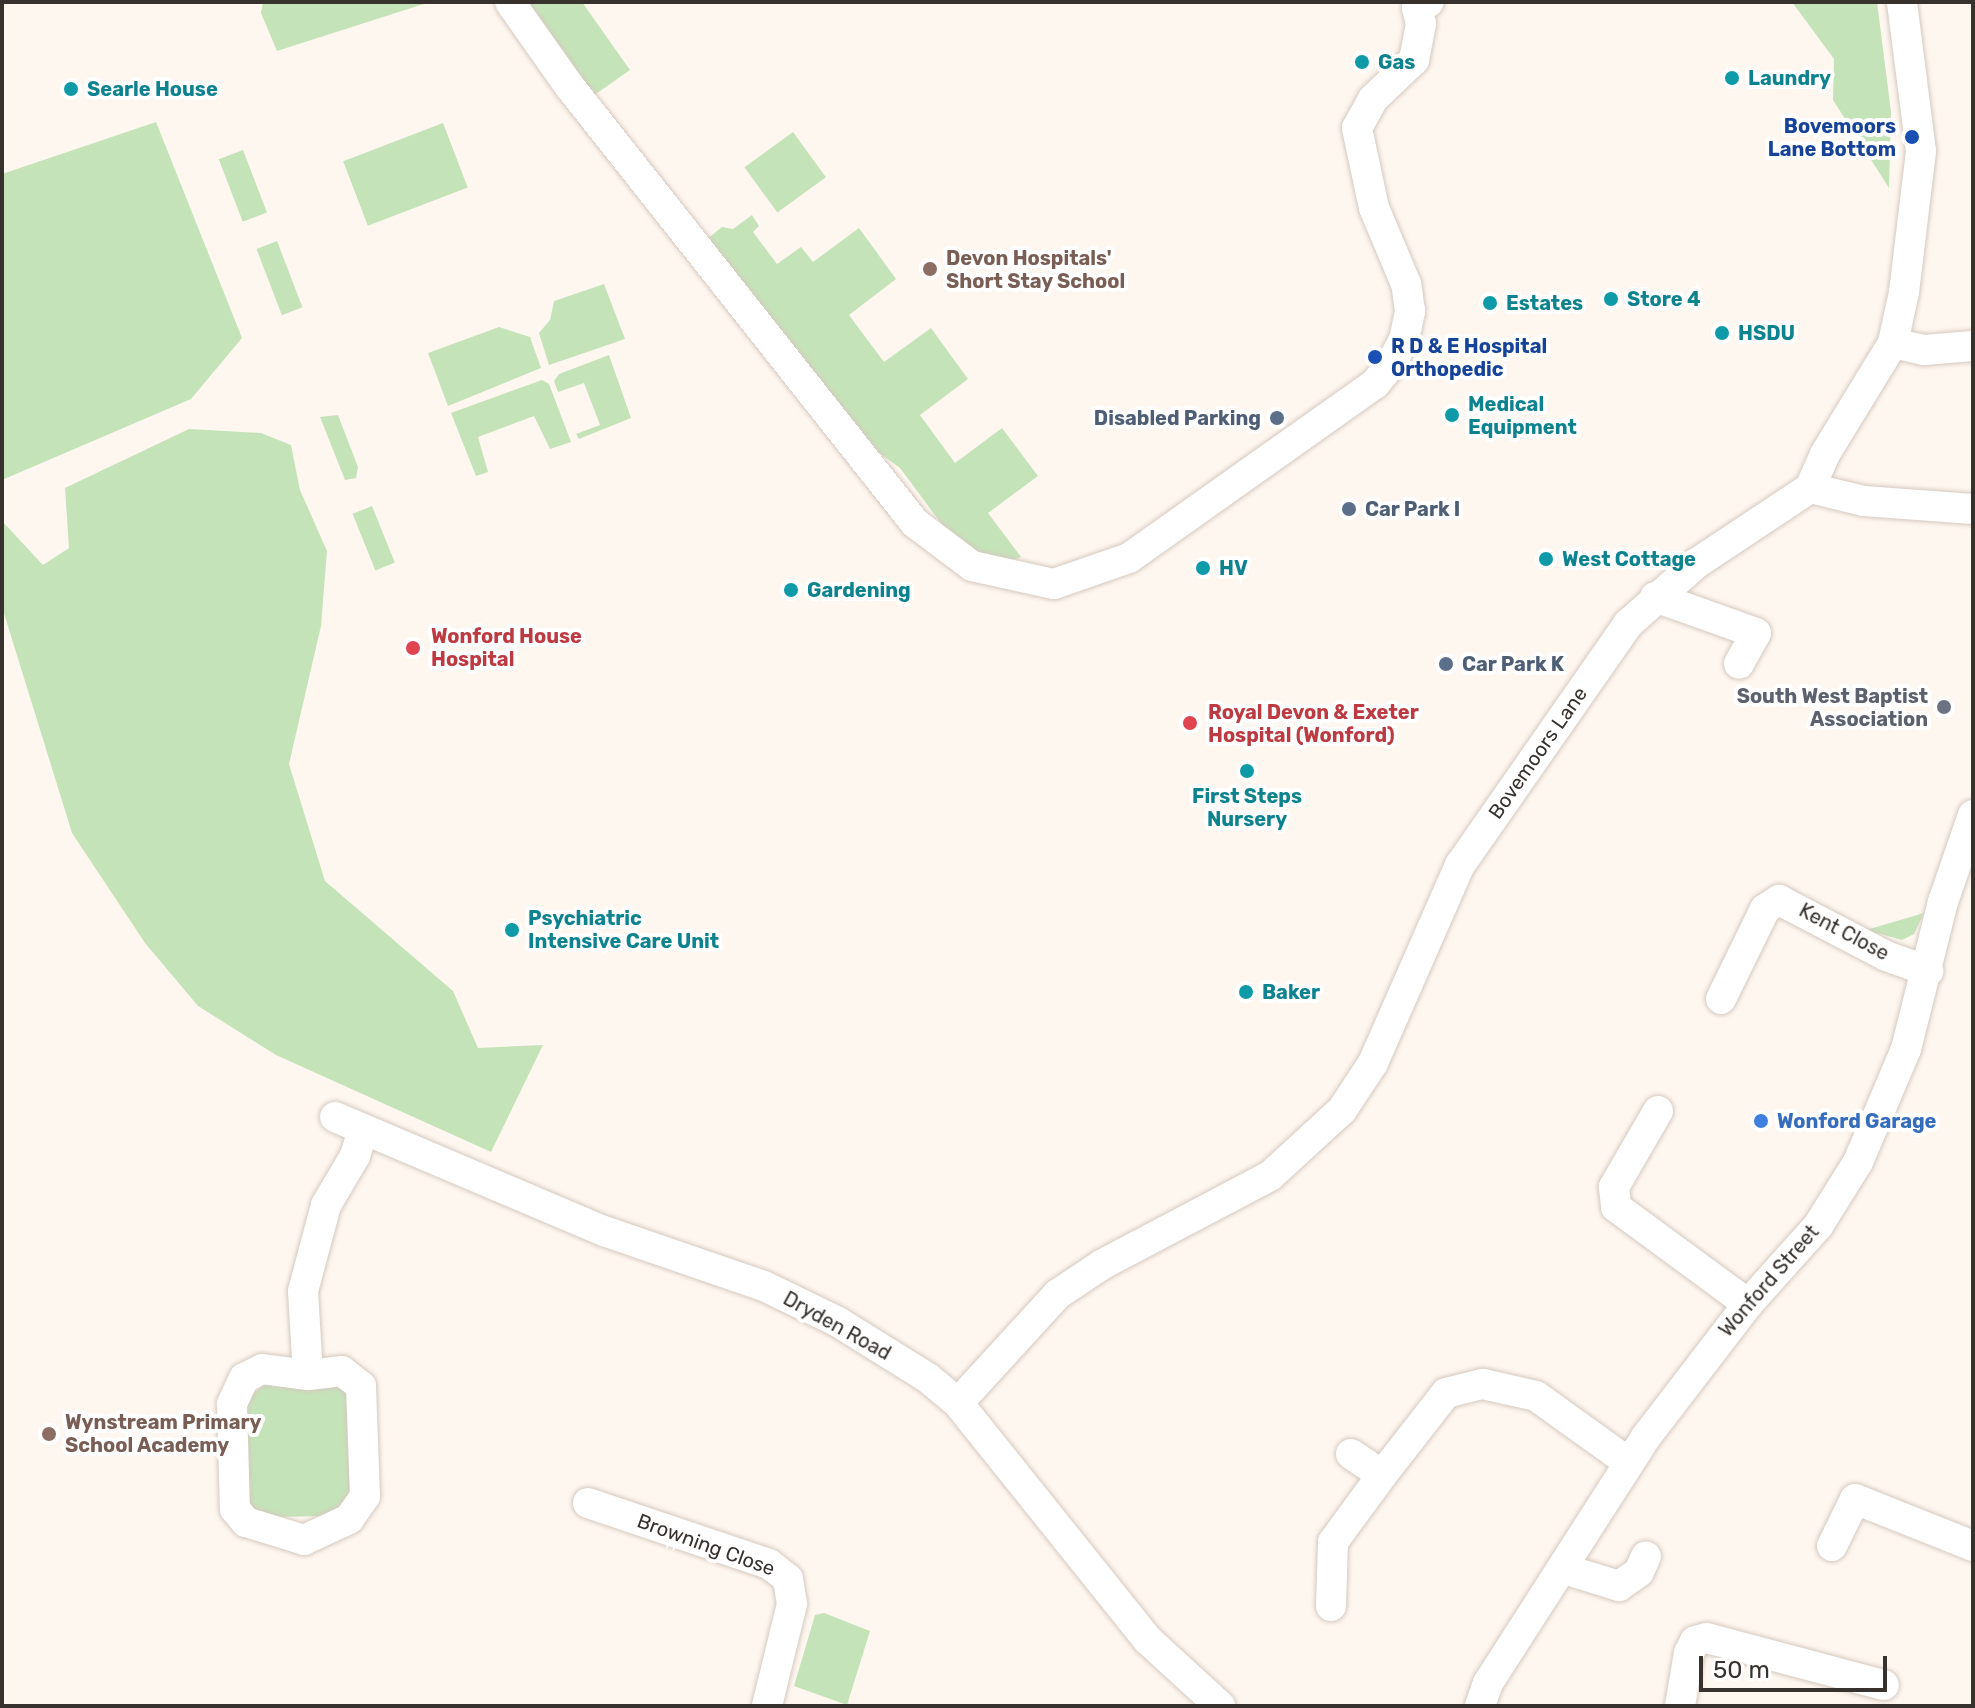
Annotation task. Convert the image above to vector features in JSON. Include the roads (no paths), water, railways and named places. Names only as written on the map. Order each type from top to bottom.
[{"type":"street","points":[[510,2],[570,87],[915,523],[972,566],[1054,584],[1129,558],[1375,384],[1391,364],[1404,340],[1410,311],[1406,284],[1372,202],[1357,128],[1373,99],[1414,60],[1421,24],[1417,8],[1429,2]]},
{"type":"street","points":[[1902,2],[1921,151],[1916,215],[1893,343],[1825,454],[1810,488],[1864,501],[1973,509]]},
{"type":"street","points":[[1893,343],[1924,350],[1973,346]]},
{"type":"street","name":"Bovemoors Lane","points":[[958,1403],[1058,1294],[1103,1264],[1270,1176],[1342,1110],[1373,1063],[1460,865],[1628,624],[1655,597],[1810,488]]},
{"type":"street","points":[[1655,597],[1756,633],[1739,664]]},
{"type":"street","name":"Wonford Street","points":[[1480,1706],[1488,1683],[1564,1569],[1628,1462],[1748,1304],[1818,1226],[1858,1162],[1906,1049],[1928,971],[1964,867],[1973,815]]},
{"type":"street","name":"Kent Close","points":[[1721,999],[1765,909],[1779,900],[1886,956],[1928,971]]},
{"type":"street","points":[[1658,1111],[1614,1187],[1616,1207],[1748,1304]]},
{"type":"street","name":"Dryden Road","points":[[335,1117],[604,1231],[764,1286],[838,1322],[958,1403],[1148,1640],[1220,1706]]},
{"type":"street","points":[[308,1375],[303,1291],[326,1205],[355,1156],[363,1129]]},
{"type":"street","points":[[262,1369],[308,1375],[342,1371],[361,1386],[365,1496],[349,1519],[304,1540],[246,1522],[235,1509],[232,1404],[244,1378],[262,1369]]},
{"type":"street","points":[[1331,1606],[1333,1542],[1438,1402],[1468,1384],[1505,1385],[1536,1396],[1628,1462]]},
{"type":"street","points":[[1351,1454],[1382,1475]]},
{"type":"street","points":[[1832,1546],[1855,1499],[1973,1546]]},
{"type":"street","name":"Browning Close","points":[[588,1503],[769,1564],[788,1579],[792,1604],[767,1706]]},
{"type":"street","points":[[1564,1569],[1619,1586],[1639,1572],[1646,1556]]},
{"type":"street","points":[[1680,1706],[1689,1653],[1695,1641],[1707,1638],[1884,1685]]},
{"type":"place","name":"Gas","points":[[1362,62]]},
{"type":"place","name":"Laundry","points":[[1732,78]]},
{"type":"place","name":"Searle House","points":[[71,89]]},
{"type":"place","name":"Bovemoors Lane Bottom","points":[[1912,137]]},
{"type":"place","name":"Devon Hospitals' Short Stay School","points":[[930,269]]},
{"type":"place","name":"Store 4","points":[[1611,299]]},
{"type":"place","name":"Estates","points":[[1490,303]]},
{"type":"place","name":"HSDU","points":[[1722,333]]},
{"type":"place","name":"R D & E Hospital Orthopedic","points":[[1375,357]]},
{"type":"place","name":"Medical Equipment","points":[[1452,415]]},
{"type":"place","name":"Disabled Parking","points":[[1277,418]]},
{"type":"place","name":"Car Park I","points":[[1349,509]]},
{"type":"place","name":"West Cottage","points":[[1546,559]]},
{"type":"place","name":"HV","points":[[1203,568]]},
{"type":"place","name":"Gardening","points":[[791,590]]},
{"type":"place","name":"Wonford House Hospital","points":[[413,648]]},
{"type":"place","name":"Car Park K","points":[[1446,664]]},
{"type":"place","name":"South West Baptist Association","points":[[1944,707]]},
{"type":"place","name":"Royal Devon & Exeter Hospital (Wonford)","points":[[1190,723]]},
{"type":"place","name":"First Steps Nursery","points":[[1247,771]]},
{"type":"place","name":"Psychiatric Intensive Care Unit","points":[[512,930]]},
{"type":"place","name":"Baker","points":[[1246,992]]},
{"type":"place","name":"Wonford Garage","points":[[1761,1121]]},
{"type":"place","name":"Wynstream Primary School Academy","points":[[49,1434]]}]
